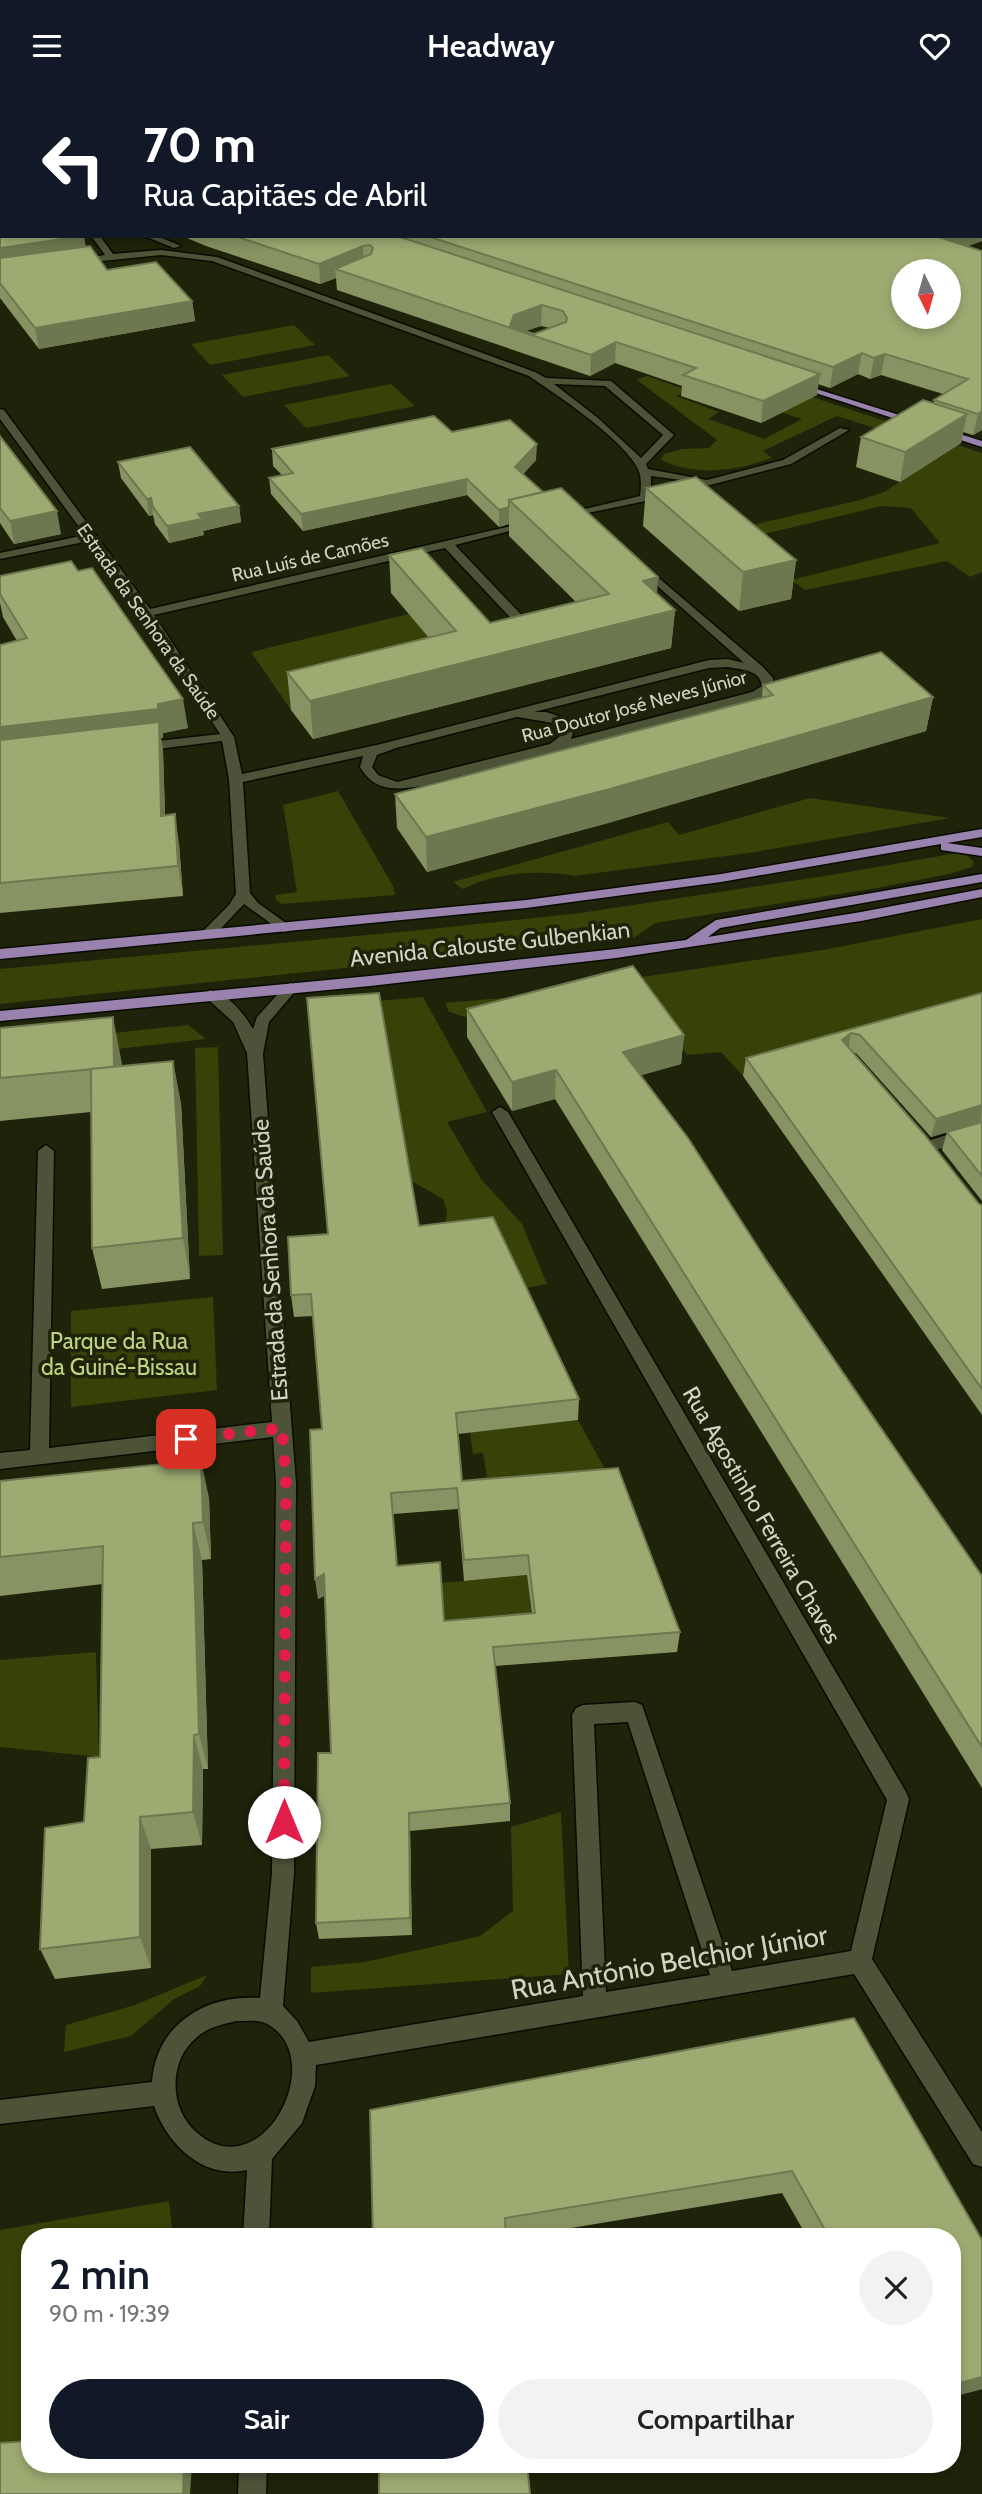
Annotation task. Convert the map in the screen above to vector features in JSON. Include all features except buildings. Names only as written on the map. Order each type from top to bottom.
[{"type":"main road","points":[[798,373],[971,428]]},
{"type":"main road","points":[[782,378],[982,444]]},
{"type":"main road","name":"Avenida Calouste Gulbenkian","points":[[0,954],[526,904],[721,878],[982,833]]},
{"type":"main road","points":[[897,849],[942,846],[982,852]]},
{"type":"main road","points":[[686,945],[716,924],[982,878]]},
{"type":"main road","name":"Avenida Calouste Gulbenkian","points":[[0,1016],[444,974],[686,945],[915,907],[982,893]]},
{"type":"street","points":[[97,238],[110,256]]},
{"type":"street","points":[[154,238],[498,361],[546,381],[626,447],[642,468],[647,490],[645,499]]},
{"type":"street","points":[[142,252],[155,247],[159,240]]},
{"type":"street","points":[[61,264],[142,252],[183,252],[214,259]]},
{"type":"street","points":[[229,264],[244,259]]},
{"type":"street","points":[[310,294],[322,289]]},
{"type":"street","points":[[498,361],[510,355]]},
{"type":"street","points":[[546,381],[608,383],[669,435],[642,468]]},
{"type":"street","name":"Estrada da Senhora da Saúde","points":[[0,412],[147,613],[228,737],[236,779],[243,894]]},
{"type":"street","name":"Rua Luís de Camões","points":[[147,613],[448,544],[587,517],[787,462],[844,430]]},
{"type":"street","name":"Rua Luís de Camões","points":[[642,468],[671,478],[715,481]]},
{"type":"street","points":[[0,556],[93,537]]},
{"type":"street","points":[[448,544],[526,627]]},
{"type":"street","points":[[629,554],[760,670]]},
{"type":"street","points":[[709,664],[730,653],[728,644]]},
{"type":"street","name":"Rua Doutor José Neves Júnior","points":[[236,779],[296,768],[391,745],[709,664],[728,663],[760,670],[767,678],[768,687],[756,695],[421,782],[396,786],[373,778],[366,767],[371,753],[391,745]]},
{"type":"street","points":[[586,694],[570,708],[569,719],[586,729],[614,732]]},
{"type":"street","points":[[499,716],[545,716],[564,722],[568,730],[565,739],[554,748]]},
{"type":"street","points":[[133,748],[228,737]]},
{"type":"street","points":[[207,935],[234,908],[243,894],[253,907],[286,928]]},
{"type":"street","points":[[256,1054],[262,1021],[291,988]]},
{"type":"street","points":[[210,995],[226,1003],[245,1024],[256,1054]]},
{"type":"street","name":"Estrada da Senhora da Saúde","points":[[256,1054],[286,1483],[283,1873],[271,2012]]},
{"type":"street","name":"Rua Agostinho Ferreira Chaves","points":[[500,1112],[898,1799],[860,1961]]},
{"type":"street","points":[[927,1147],[982,1130]]},
{"type":"street","points":[[39,1457],[47,1150]]},
{"type":"street","points":[[0,1461],[282,1428]]},
{"type":"street","points":[[595,2005],[583,1715],[635,1712],[724,1983]]},
{"type":"street","name":"Rua António Belchior Júnior","points":[[304,2055],[860,1961],[982,2155]]},
{"type":"street","points":[[237,2009],[271,2012],[284,2022],[298,2040],[304,2055],[303,2093],[285,2129],[260,2153],[245,2158],[217,2158],[188,2141],[170,2121],[163,2093],[163,2076],[169,2058],[184,2032],[211,2016],[237,2009]]},
{"type":"street","points":[[0,2112],[163,2093]]},
{"type":"street","points":[[256,2228],[260,2153]]},
{"type":"street","points":[[252,2494],[253,2473]]},
{"type":"green space","points":[[328,238],[982,453],[982,572],[970,577],[947,561],[805,590],[791,580],[940,543],[911,508],[882,506],[752,537],[740,528],[884,492],[947,451],[837,416],[763,451],[772,458],[758,463],[730,469],[688,469],[661,460],[664,454],[682,449],[709,448],[717,440],[637,380],[647,376],[687,390],[676,396],[719,412],[709,419],[764,439],[802,419],[746,401]]},
{"type":"green space","points":[[294,325],[315,345],[210,365],[191,344]]},
{"type":"green space","points":[[328,355],[350,376],[243,397],[222,375]]},
{"type":"green space","points":[[391,384],[415,406],[306,428],[284,405]]},
{"type":"green space","points":[[409,614],[436,646],[427,677],[291,710],[251,652]]},
{"type":"green space","points":[[338,791],[393,886],[395,895],[282,904],[276,900],[275,895],[297,892],[283,805]]},
{"type":"green space","points":[[810,798],[950,818],[749,853],[574,876],[517,874],[488,879],[463,889],[453,882],[668,822],[679,835]]},
{"type":"green space","points":[[957,853],[968,856],[974,862],[972,867],[877,888],[655,923],[634,938],[0,1004],[0,969],[580,913]]},
{"type":"green space","points":[[982,919],[982,1009],[743,1076],[721,1052],[687,1055],[635,978],[823,950]]},
{"type":"green space","points":[[568,992],[469,1018],[449,1012],[445,1003]]},
{"type":"green space","points":[[423,997],[487,1112],[447,1122],[481,1179],[522,1224],[547,1284],[515,1290],[445,1226],[447,1211],[443,1199],[408,1179],[309,1020],[307,1007]]},
{"type":"green space","points":[[188,1025],[206,1039],[0,1062],[0,1045]]},
{"type":"green space","points":[[218,1047],[223,1255],[199,1256],[195,1048]]},
{"type":"green space","name":"Parque da Rua da Guiné-Bissau","points":[[213,1297],[217,1390],[71,1407],[71,1311]]},
{"type":"green space","points":[[578,1420],[616,1489],[463,1503],[461,1480],[487,1477],[483,1453],[473,1454],[470,1432]]},
{"type":"green space","points":[[527,1575],[534,1633],[444,1641],[440,1583]]},
{"type":"green space","points":[[96,1652],[99,1757],[0,1747],[0,1660]]},
{"type":"green space","points":[[561,1812],[569,1974],[311,1993],[311,1967],[365,1962],[480,1936],[513,1911],[511,1827]]},
{"type":"green space","points":[[207,1975],[200,1986],[174,1999],[131,2036],[64,2052],[66,2025],[135,2005]]},
{"type":"green space","points":[[169,2201],[172,2228],[21,2228],[21,2443],[0,2448],[0,2230]]},
{"type":"route","points":[[186,1439],[282,1428],[286,1483],[284,1822]]}]
